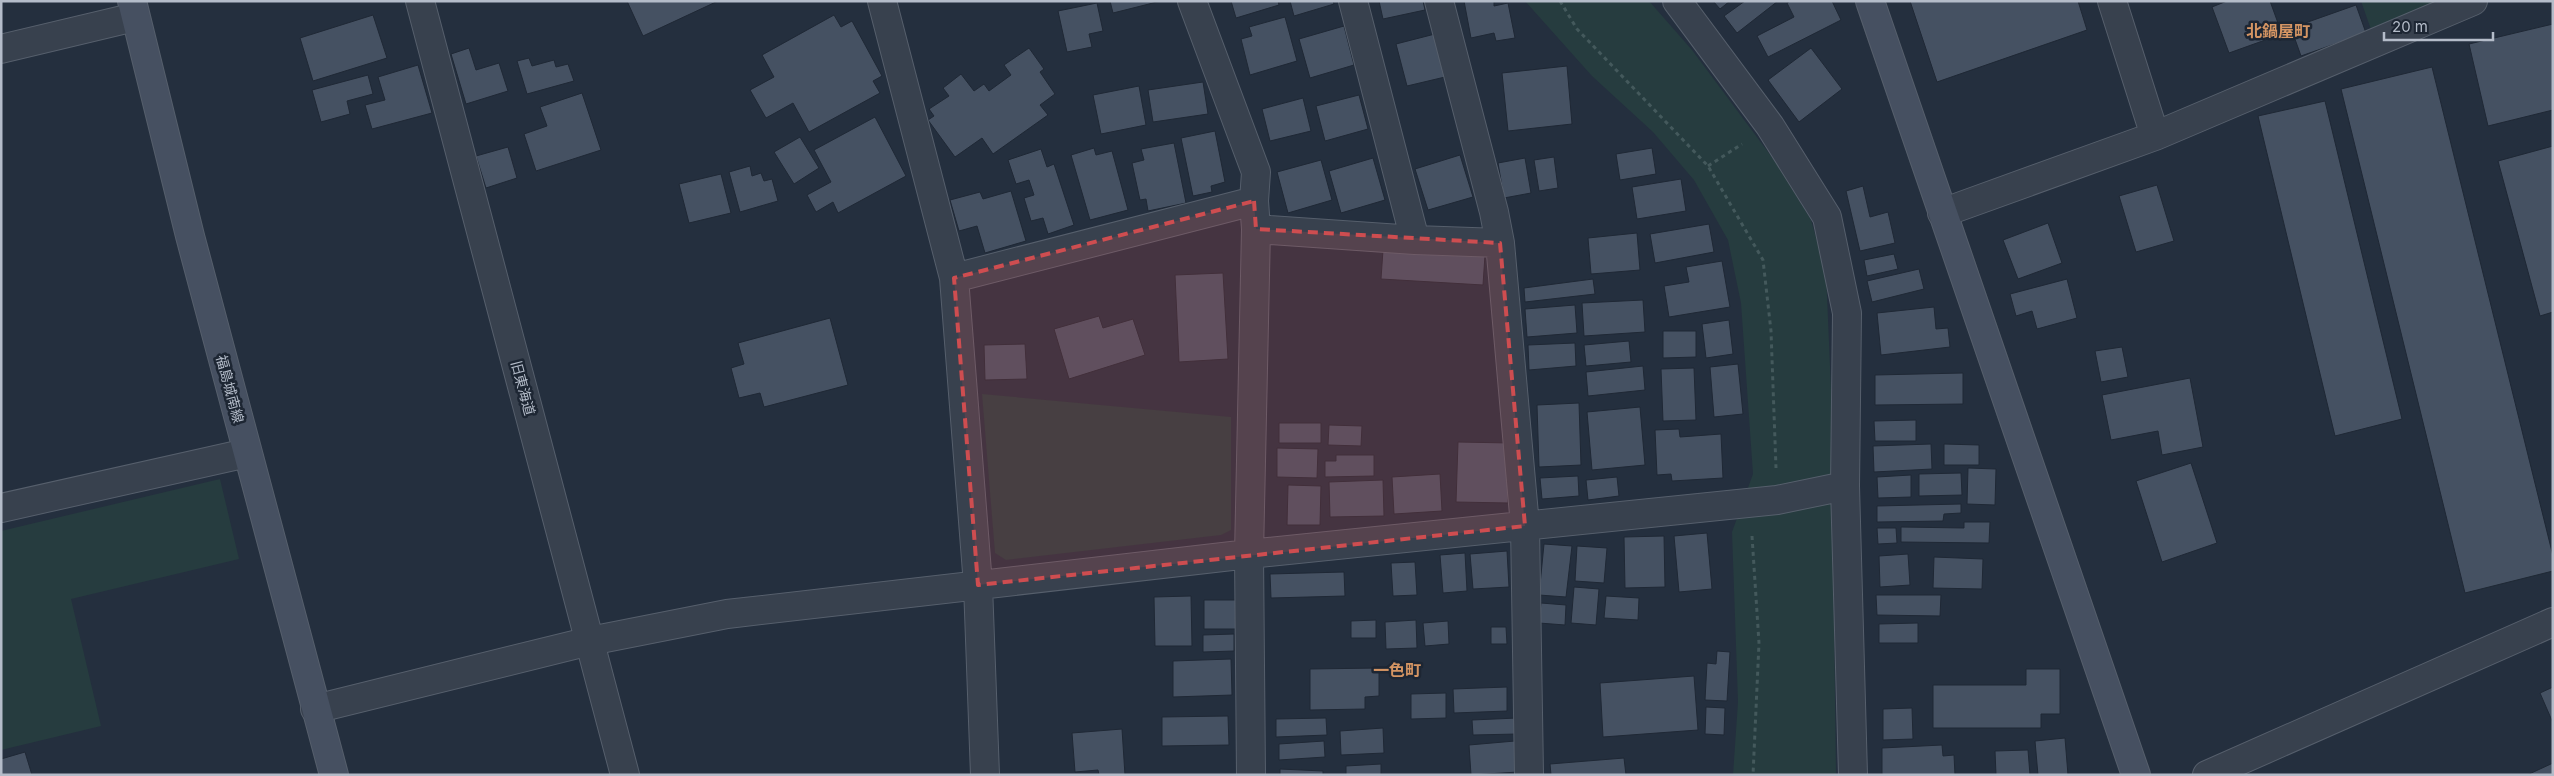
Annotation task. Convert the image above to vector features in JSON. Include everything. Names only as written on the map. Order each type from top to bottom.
[{"type":"street","name":"旧東海道","points":[[420,1],[625,775]]},
{"type":"street","points":[[882,1],[954,278],[978,585],[985,775]]},
{"type":"street","points":[[1192,1],[1256,172],[1249,554],[1250,775]]},
{"type":"street","points":[[1353,1],[1415,240]]},
{"type":"street","points":[[1439,1],[1494,212],[1500,243],[1525,526],[1529,775]]},
{"type":"street","points":[[1677,1],[1770,126],[1827,217],[1847,313],[1845,486],[1853,775]]},
{"type":"street","points":[[1870,1],[2136,775]]},
{"type":"street","points":[[2112,1],[2154,136]]},
{"type":"street","points":[[1942,213],[2154,136],[2462,3]]},
{"type":"street","points":[[1,49],[134,9]]},
{"type":"street","name":"福島城南線","points":[[134,9],[247,453],[334,775]]},
{"type":"street","points":[[954,278],[1254,200]]},
{"type":"street","points":[[1256,229],[1415,240],[1500,243]]},
{"type":"street","points":[[1,508],[247,453]]},
{"type":"street","points":[[315,709],[590,641],[727,614],[1249,554],[1777,500],[1845,486]]},
{"type":"street","points":[[2207,775],[2553,622]]},
{"type":"path","points":[[1560,1],[1577,29],[1708,166],[1763,260],[1771,331],[1777,500],[1776,525],[1752,534],[1759,644],[1753,775]]},
{"type":"path","points":[[1708,166],[1770,126]]},
{"type":"highlighted area","points":[[1254,201],[1256,229],[1500,243],[1525,526],[978,585],[954,278]]},
{"type":"green space","points":[[1525,1],[1649,1],[1692,50],[1777,164],[1811,220],[1826,273],[1831,389],[1836,775],[1733,775],[1738,702],[1732,532],[1753,474],[1741,303],[1728,240],[1694,180],[1653,132],[1592,76]]},
{"type":"green space","points":[[2361,1],[2442,1],[2374,38]]},
{"type":"green space","points":[[982,394],[1231,417],[1231,530],[1221,535],[1006,560],[995,553]]},
{"type":"green space","points":[[220,479],[239,559],[71,599],[101,726],[1,750],[1,531]]},
{"type":"building","points":[[627,1],[718,1],[643,36]]},
{"type":"building","points":[[1110,1],[1161,1],[1113,13]]},
{"type":"building","points":[[1231,1],[1278,1],[1279,5],[1236,18]]},
{"type":"building","points":[[1290,1],[1333,1],[1334,4],[1294,16]]},
{"type":"building","points":[[1379,1],[1423,1],[1425,10],[1383,19]]},
{"type":"building","points":[[1464,1],[1494,1],[1494,6],[1508,3],[1515,38],[1496,41],[1494,33],[1471,38]]},
{"type":"building","points":[[1713,1],[1730,1],[1720,9]]},
{"type":"building","points":[[1745,1],[1778,1],[1737,33],[1724,16]]},
{"type":"building","points":[[1790,1],[1832,1],[1841,20],[1768,57],[1757,36],[1794,17],[1787,3]]},
{"type":"building","points":[[1910,1],[2078,1],[2087,30],[1937,82]]},
{"type":"building","points":[[2227,1],[2270,1],[2282,34],[2229,53],[2212,7]]},
{"type":"building","points":[[1097,3],[1103,31],[1089,34],[1092,47],[1067,52],[1058,11]]},
{"type":"building","points":[[2356,5],[2366,33],[2301,56],[2291,28]]},
{"type":"building","points":[[373,15],[387,58],[313,81],[300,38]]},
{"type":"building","points":[[834,15],[841,27],[852,21],[882,76],[873,81],[880,93],[809,132],[793,103],[766,118],[750,90],[774,77],[762,55]]},
{"type":"building","points":[[1285,17],[1297,61],[1250,75],[1241,39],[1252,36],[1249,27]]},
{"type":"building","points":[[2553,24],[2553,110],[2488,126],[2469,44]]},
{"type":"building","points":[[1344,26],[1354,65],[1310,78],[1299,39]]},
{"type":"building","points":[[1435,34],[1445,77],[1407,86],[1396,44]]},
{"type":"building","points":[[469,48],[476,70],[499,63],[508,91],[466,104],[451,54]]},
{"type":"building","points":[[1029,48],[1044,69],[1040,72],[1055,94],[1040,105],[1048,115],[993,154],[982,138],[955,157],[928,120],[934,116],[929,109],[949,96],[943,88],[961,74],[974,91],[984,84],[989,91],[1011,75],[1004,65]]},
{"type":"building","points":[[1811,48],[1842,89],[1799,122],[1768,80]]},
{"type":"building","points":[[529,58],[532,66],[554,60],[556,67],[568,64],[574,81],[527,94],[517,61]]},
{"type":"building","points":[[418,65],[432,113],[372,129],[365,105],[385,100],[378,77]]},
{"type":"building","points":[[1567,66],[1572,124],[1508,131],[1502,73]]},
{"type":"building","points":[[2432,67],[2553,556],[2553,571],[2465,593],[2341,89]]},
{"type":"building","points":[[368,75],[373,94],[347,101],[350,114],[321,122],[312,90]]},
{"type":"building","points":[[1203,82],[1208,114],[1153,122],[1148,90]]},
{"type":"building","points":[[1139,86],[1146,125],[1101,134],[1093,95]]},
{"type":"building","points":[[582,93],[601,150],[536,171],[524,134],[547,126],[540,107]]},
{"type":"building","points":[[1359,95],[1368,129],[1325,141],[1316,106]]},
{"type":"building","points":[[1303,98],[1311,131],[1270,141],[1262,109]]},
{"type":"building","points":[[2325,101],[2402,419],[2335,436],[2258,116]]},
{"type":"building","points":[[875,117],[906,176],[838,213],[833,202],[816,212],[807,195],[831,182],[814,150]]},
{"type":"building","points":[[1215,131],[1225,182],[1211,186],[1212,192],[1193,196],[1181,138]]},
{"type":"building","points":[[800,137],[819,168],[794,184],[774,152]]},
{"type":"building","points":[[1174,143],[1186,203],[1148,211],[1146,199],[1140,200],[1132,163],[1144,160],[1141,149]]},
{"type":"building","points":[[2553,146],[2553,312],[2540,316],[2498,161]]},
{"type":"building","points":[[508,147],[517,178],[486,188],[476,156]]},
{"type":"building","points":[[1094,148],[1096,155],[1112,151],[1128,210],[1090,220],[1071,155]]},
{"type":"building","points":[[1652,148],[1656,174],[1620,180],[1616,154]]},
{"type":"building","points":[[1041,149],[1047,167],[1054,164],[1074,225],[1048,234],[1043,218],[1031,221],[1024,198],[1034,195],[1029,180],[1016,184],[1008,160]]},
{"type":"building","points":[[1460,155],[1473,197],[1428,210],[1415,169]]},
{"type":"building","points":[[1554,157],[1558,188],[1539,191],[1534,160]]},
{"type":"building","points":[[1373,158],[1385,200],[1341,213],[1329,171]]},
{"type":"building","points":[[1525,158],[1531,193],[1504,198],[1498,163]]},
{"type":"building","points":[[1321,160],[1332,200],[1288,213],[1277,172]]},
{"type":"building","points":[[750,166],[752,176],[761,173],[764,181],[772,179],[778,201],[740,212],[729,172]]},
{"type":"building","points":[[721,174],[731,213],[689,223],[679,184]]},
{"type":"building","points":[[1681,179],[1686,211],[1637,219],[1632,187]]},
{"type":"building","points":[[2157,185],[2174,241],[2136,252],[2119,196]]},
{"type":"building","points":[[1863,186],[1870,217],[1888,212],[1895,243],[1860,251],[1846,191]]},
{"type":"building","points":[[1011,191],[1026,241],[985,253],[977,226],[959,231],[950,200],[980,192],[983,199]]},
{"type":"building","points":[[2048,223],[2062,263],[2018,279],[2003,240]]},
{"type":"building","points":[[1709,224],[1714,252],[1655,263],[1650,234]]},
{"type":"building","points":[[1637,233],[1640,270],[1591,274],[1588,238]]},
{"type":"building","points":[[1383,250],[1485,255],[1483,285],[1381,279]]},
{"type":"building","points":[[1894,254],[1898,269],[1867,276],[1864,260]]},
{"type":"building","points":[[1722,261],[1730,307],[1669,317],[1664,286],[1689,282],[1686,267]]},
{"type":"building","points":[[1919,269],[1924,289],[1872,302],[1867,281]]},
{"type":"building","points":[[1223,273],[1228,359],[1179,362],[1175,275]]},
{"type":"building","points":[[1593,279],[1595,294],[1525,302],[1524,288]]},
{"type":"building","points":[[2067,279],[2077,318],[2037,329],[2032,311],[2016,316],[2010,294]]},
{"type":"building","points":[[1643,300],[1645,332],[1584,336],[1582,303]]},
{"type":"building","points":[[1575,305],[1577,333],[1527,337],[1525,309]]},
{"type":"building","points":[[1934,307],[1936,329],[1948,328],[1950,347],[1881,355],[1877,313]]},
{"type":"building","points":[[1099,316],[1103,328],[1133,319],[1145,355],[1069,379],[1054,329]]},
{"type":"building","points":[[830,318],[848,385],[764,407],[760,393],[739,398],[731,368],[744,364],[738,343]]},
{"type":"building","points":[[1729,320],[1733,354],[1706,358],[1702,324]]},
{"type":"building","points":[[1663,331],[1696,331],[1696,357],[1663,358]]},
{"type":"building","points":[[1629,341],[1631,362],[1586,366],[1584,345]]},
{"type":"building","points":[[1575,343],[1576,366],[1529,370],[1528,345]]},
{"type":"building","points":[[1025,344],[1027,379],[985,380],[984,345]]},
{"type":"building","points":[[2122,347],[2128,377],[2101,382],[2095,351]]},
{"type":"building","points":[[1738,364],[1743,414],[1714,417],[1710,367]]},
{"type":"building","points":[[1643,366],[1645,390],[1588,396],[1586,372]]},
{"type":"building","points":[[1694,368],[1696,420],[1663,421],[1661,369]]},
{"type":"building","points":[[1963,373],[1963,404],[1875,405],[1875,375]]},
{"type":"building","points":[[2190,378],[2203,447],[2162,455],[2158,431],[2111,440],[2102,395]]},
{"type":"building","points":[[1579,403],[1581,465],[1539,467],[1537,405]]},
{"type":"building","points":[[1640,407],[1645,465],[1592,470],[1587,412]]},
{"type":"building","points":[[1916,420],[1916,441],[1875,441],[1874,421]]},
{"type":"building","points":[[1279,423],[1321,423],[1321,443],[1279,443]]},
{"type":"building","points":[[1329,425],[1362,426],[1361,446],[1328,445]]},
{"type":"building","points":[[1679,429],[1680,437],[1721,434],[1723,478],[1672,481],[1671,474],[1657,475],[1655,430]]},
{"type":"building","points":[[1458,442],[1510,443],[1508,503],[1456,502]]},
{"type":"building","points":[[1931,444],[1932,469],[1874,472],[1873,446]]},
{"type":"building","points":[[1944,444],[1979,445],[1979,465],[1944,465]]},
{"type":"building","points":[[1277,448],[1318,449],[1317,478],[1277,477]]},
{"type":"building","points":[[1336,455],[1374,455],[1374,476],[1325,477],[1325,461],[1336,461]]},
{"type":"building","points":[[2191,463],[2217,543],[2162,562],[2136,481]]},
{"type":"building","points":[[1968,468],[1996,469],[1995,505],[1967,504]]},
{"type":"building","points":[[1961,473],[1962,495],[1919,496],[1919,474]]},
{"type":"building","points":[[1440,474],[1442,511],[1394,514],[1392,477]]},
{"type":"building","points":[[1911,475],[1911,497],[1878,498],[1877,477]]},
{"type":"building","points":[[1578,476],[1579,496],[1542,499],[1540,478]]},
{"type":"building","points":[[1617,477],[1619,496],[1588,500],[1586,480]]},
{"type":"building","points":[[1383,480],[1384,516],[1330,517],[1329,482]]},
{"type":"building","points":[[1288,485],[1321,486],[1320,525],[1287,525]]},
{"type":"building","points":[[1961,504],[1961,513],[1944,514],[1943,521],[1877,522],[1877,506]]},
{"type":"building","points":[[1964,522],[1990,522],[1989,543],[1901,542],[1901,527],[1964,528]]},
{"type":"building","points":[[1877,528],[1896,528],[1897,543],[1878,544]]},
{"type":"building","points":[[1707,533],[1712,589],[1679,592],[1674,536]]},
{"type":"building","points":[[1664,536],[1665,587],[1625,588],[1624,537]]},
{"type":"building","points":[[1544,544],[1572,546],[1566,597],[1539,595]]},
{"type":"building","points":[[1577,546],[1607,548],[1604,583],[1575,581]]},
{"type":"building","points":[[1507,551],[1509,587],[1473,589],[1470,554]]},
{"type":"building","points":[[1465,553],[1467,591],[1443,593],[1440,555]]},
{"type":"building","points":[[1908,554],[1910,585],[1880,587],[1879,556]]},
{"type":"building","points":[[1934,557],[1983,559],[1982,589],[1933,588]]},
{"type":"building","points":[[1415,562],[1417,595],[1393,596],[1391,563]]},
{"type":"building","points":[[1344,572],[1345,596],[1271,598],[1270,574]]},
{"type":"building","points":[[1574,587],[1599,589],[1596,625],[1571,623]]},
{"type":"building","points":[[1876,595],[1941,595],[1940,616],[1877,615]]},
{"type":"building","points":[[1191,596],[1192,646],[1155,646],[1154,597]]},
{"type":"building","points":[[1606,596],[1639,598],[1638,620],[1604,618]]},
{"type":"building","points":[[1204,600],[1236,600],[1236,629],[1204,629]]},
{"type":"building","points":[[1541,603],[1566,605],[1565,625],[1539,623]]},
{"type":"building","points":[[1376,620],[1376,638],[1351,638],[1351,621]]},
{"type":"building","points":[[1416,620],[1417,648],[1386,649],[1385,622]]},
{"type":"building","points":[[1448,621],[1449,644],[1425,646],[1423,623]]},
{"type":"building","points":[[1918,623],[1918,643],[1879,643],[1879,624]]},
{"type":"building","points":[[1491,627],[1506,627],[1507,644],[1491,644]]},
{"type":"building","points":[[1234,634],[1234,651],[1203,652],[1203,635]]},
{"type":"building","points":[[1717,651],[1730,652],[1727,701],[1705,700],[1707,663],[1716,664]]},
{"type":"building","points":[[1231,659],[1232,695],[1173,697],[1173,661]]},
{"type":"building","points":[[1379,668],[1379,696],[1365,697],[1365,709],[1310,710],[1310,669]]},
{"type":"building","points":[[2026,669],[2060,669],[2060,714],[2041,714],[2041,728],[1933,728],[1933,685],[2026,685]]},
{"type":"building","points":[[1694,676],[1698,730],[1603,737],[1600,683]]},
{"type":"building","points":[[1507,687],[1507,711],[1454,713],[1453,689]]},
{"type":"building","points":[[2553,687],[2553,723],[2540,693]]},
{"type":"building","points":[[1446,693],[1446,718],[1411,719],[1411,694]]},
{"type":"building","points":[[1706,707],[1725,708],[1724,735],[1705,734]]},
{"type":"building","points":[[1912,708],[1913,739],[1883,740],[1883,709]]},
{"type":"building","points":[[1228,716],[1229,745],[1162,746],[1162,717]]},
{"type":"building","points":[[1326,718],[1327,735],[1276,737],[1276,719]]},
{"type":"building","points":[[1517,718],[1517,734],[1473,735],[1472,720]]},
{"type":"building","points":[[1383,728],[1384,753],[1341,755],[1340,731]]},
{"type":"building","points":[[1122,729],[1125,775],[1099,775],[1098,770],[1075,772],[1072,733]]},
{"type":"building","points":[[2065,738],[2068,775],[2038,775],[2035,741]]},
{"type":"building","points":[[1324,741],[1325,757],[1279,760],[1279,744]]},
{"type":"building","points":[[1515,741],[1518,772],[1471,775],[1469,745]]},
{"type":"building","points":[[1942,745],[1943,756],[1954,755],[1955,775],[1882,775],[1882,748]]},
{"type":"building","points":[[2028,750],[2030,775],[1996,775],[1995,751]]},
{"type":"building","points":[[25,752],[32,775],[1,775],[1,759]]},
{"type":"building","points":[[1624,758],[1626,775],[1551,775],[1550,764]]},
{"type":"building","points":[[2553,763],[2553,775],[2527,775]]},
{"type":"building","points":[[1381,764],[1381,775],[1346,775],[1346,766]]},
{"type":"building","points":[[1280,769],[1323,771],[1323,775],[1280,775]]},
{"type":"district","name":"北鍋屋町","points":[[2278,31]]},
{"type":"district","name":"一色町","points":[[1397,670]]}]
